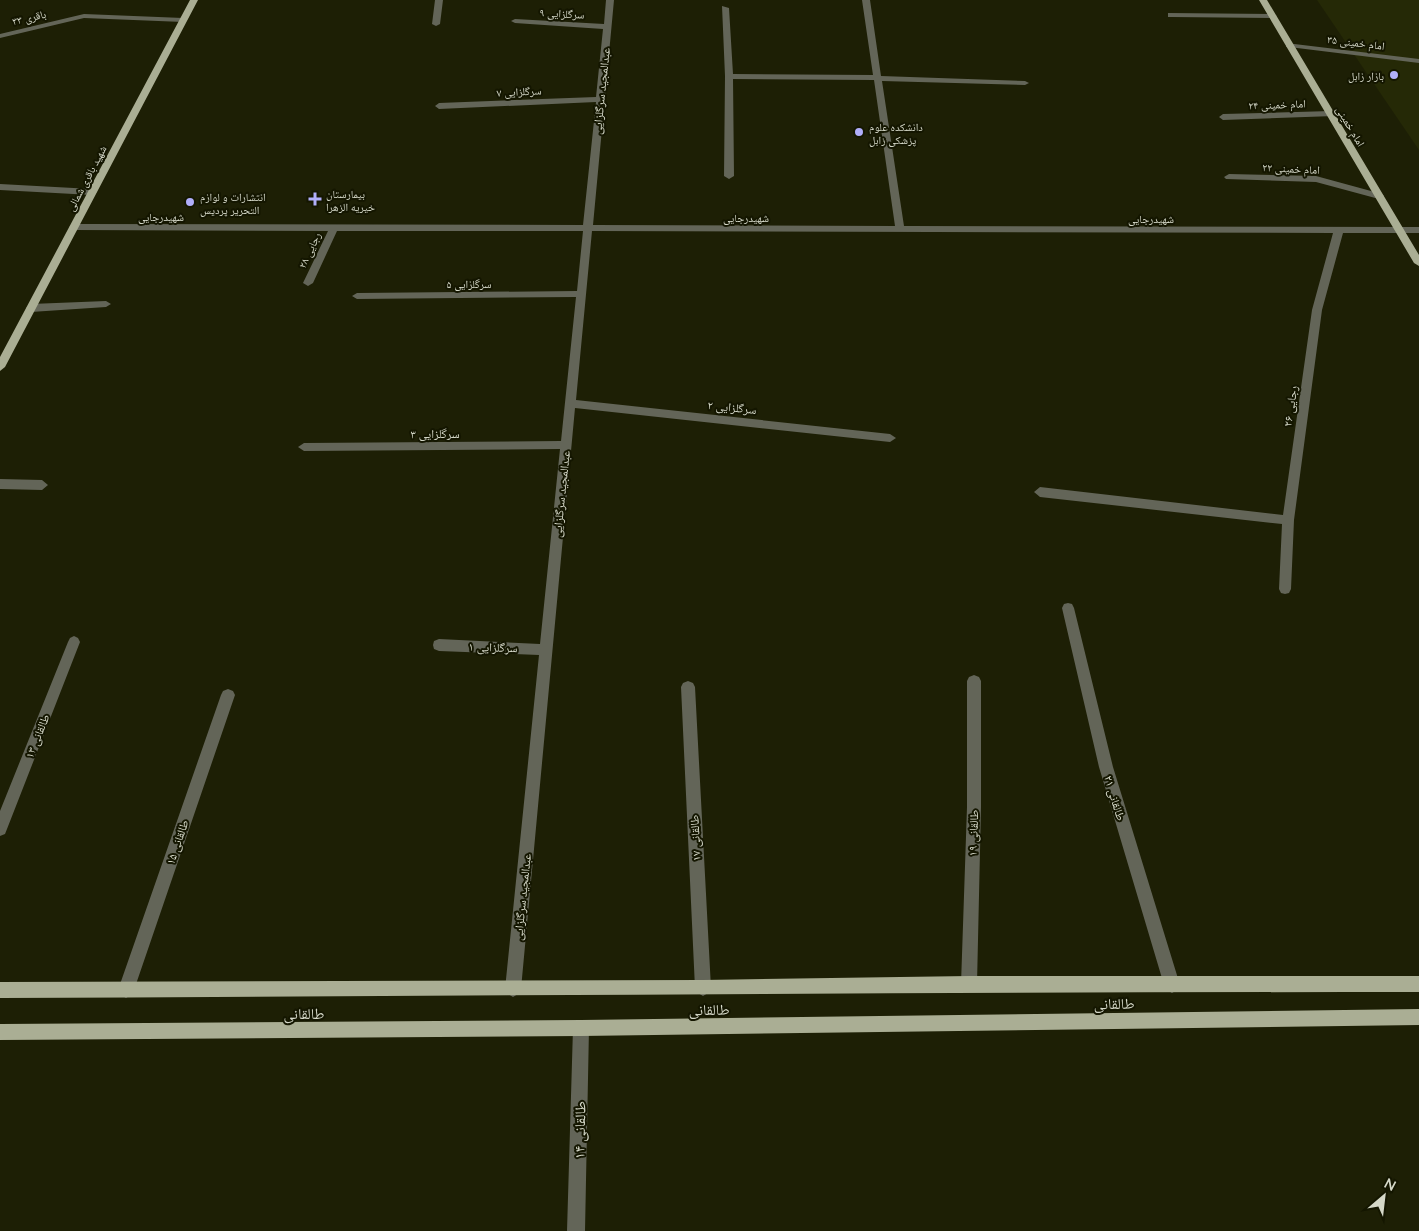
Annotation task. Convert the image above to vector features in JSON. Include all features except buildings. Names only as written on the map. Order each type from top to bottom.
[{"type":"main road","name":"شهید باقری شمالی","points":[[0,367],[194,0]]},
{"type":"main road","name":"امام خمینی","points":[[1263,0],[1419,263]]},
{"type":"main road","name":"طالقانی","points":[[0,990],[703,988],[969,984],[1419,984]]},
{"type":"main road","name":"طالقانی","points":[[0,1032],[581,1028],[1419,1016]]},
{"type":"street","points":[[436,24],[439,0]]},
{"type":"street","name":"عبدالمجید سرگلزایی","points":[[513,989],[610,0]]},
{"type":"street","points":[[866,0],[900,229]]},
{"type":"street","points":[[725,8],[729,76],[729,176]]},
{"type":"street","points":[[1171,15],[1272,16]]},
{"type":"street","name":"باقری ۳۳","points":[[0,36],[84,16],[183,20]]},
{"type":"street","name":"سرگلزایی ۹","points":[[515,21],[608,27]]},
{"type":"street","name":"امام خمینی ۳۵","points":[[1289,45],[1419,61]]},
{"type":"street","points":[[729,76],[878,78],[1025,83]]},
{"type":"street","name":"سرگلزایی ۷","points":[[438,106],[600,99]]},
{"type":"street","name":"امام خمینی ۲۴","points":[[1223,117],[1330,114]]},
{"type":"street","name":"امام خمینی ۲۲","points":[[1229,177],[1316,179],[1379,196]]},
{"type":"street","points":[[0,188],[92,192]]},
{"type":"street","name":"شهیدرجایی","points":[[74,227],[1419,230]]},
{"type":"street","name":"رجایی ۲۸","points":[[308,283],[334,228]]},
{"type":"street","name":"رجایی ۲۶","points":[[1285,589],[1288,520],[1316,310],[1339,230]]},
{"type":"street","name":"سرگلزایی ۵","points":[[357,296],[581,294]]},
{"type":"street","points":[[31,308],[106,304]]},
{"type":"street","name":"سرگلزایی ۲","points":[[570,403],[890,438]]},
{"type":"street","name":"سرگلزایی ۳","points":[[304,447],[566,446]]},
{"type":"street","points":[[0,484],[42,485]]},
{"type":"street","points":[[1040,492],[1288,520]]},
{"type":"street","name":"طالقانی ۲۱","points":[[1068,608],[1106,767],[1172,985]]},
{"type":"street","name":"طالقانی ۱۳","points":[[0,829],[74,642]]},
{"type":"street","name":"سرگلزایی ۱","points":[[439,645],[546,650]]},
{"type":"street","name":"طالقانی ۱۹","points":[[969,984],[974,808],[974,681]]},
{"type":"street","name":"طالقانی ۱۷","points":[[688,687],[703,988]]},
{"type":"street","name":"طالقانی ۱۵","points":[[126,990],[228,694]]},
{"type":"street","name":"طالقانی ۱۴","points":[[576,1231],[581,1028]]},
{"type":"shaded area","name":"بازار زابل","points":[[1317,0],[1419,0],[1419,150]]},
{"type":"place","name":"بازار زابل","points":[[1394,75]]},
{"type":"place","name":"دانشکده علوم پزشکی زابل","points":[[859,132]]},
{"type":"place","name":"بیمارستان خیریه الزهرا","points":[[315,199]]},
{"type":"place","name":"انتشارات و لوازم التحریر پردیس","points":[[190,202]]}]
